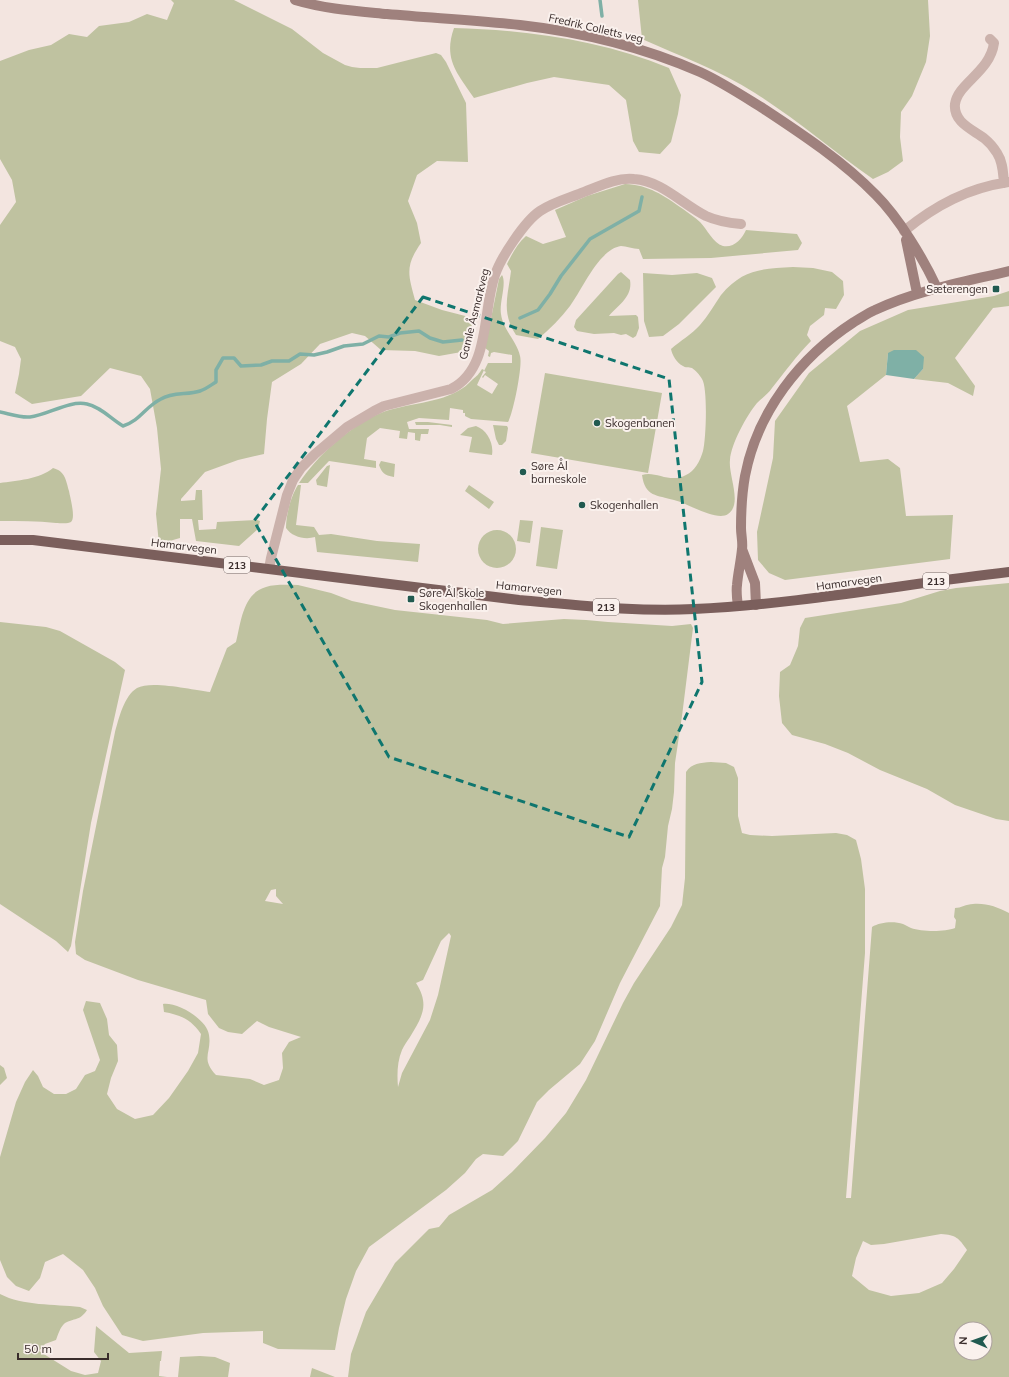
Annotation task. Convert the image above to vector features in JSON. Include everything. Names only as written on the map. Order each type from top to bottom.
[{"type":"main road","name":"Hamarvegen","points":[[0,540],[34,540],[519,600],[599,607],[692,609],[756,605],[1009,572]]},
{"type":"street","name":"Fredrik Colletts veg","points":[[295,0],[315,6],[351,11],[522,25],[571,32],[627,45],[701,72],[743,95],[784,122],[824,150],[859,179],[877,196],[904,231],[930,273],[937,288]]},
{"type":"street","points":[[904,231],[938,206],[958,196],[980,187],[1007,182],[998,154],[986,140],[961,122],[956,113],[955,104],[959,94],[981,71],[992,53],[994,43],[990,39]]},
{"type":"street","name":"Gamle Åsmarkveg","points":[[269,569],[287,495],[293,480],[301,468],[315,454],[347,427],[374,411],[384,406],[450,388],[459,384],[466,378],[476,362],[483,336],[492,284],[498,267],[519,234],[529,221],[539,212],[552,204],[610,183],[624,179],[634,179],[647,181],[660,187],[706,216],[723,222],[741,224]]},
{"type":"street","name":"Fredrik Colletts veg","points":[[904,231],[917,293]]},
{"type":"street","points":[[738,606],[737,586],[742,548],[742,502],[748,464],[755,439],[763,421],[777,397],[793,376],[815,352],[839,332],[874,310],[917,293],[1009,271]]},
{"type":"street","points":[[742,548],[755,583],[756,605]]},
{"type":"highlighted area","points":[[423,297],[669,379],[702,682],[629,837],[389,757],[254,521]]},
{"type":"green space","points":[[171,0],[234,0],[292,29],[323,53],[345,65],[352,67],[377,68],[436,53],[441,55],[446,62],[466,103],[468,162],[437,161],[417,175],[408,201],[417,223],[421,243],[412,258],[409,270],[415,300],[442,310],[473,318],[467,351],[439,356],[415,351],[381,350],[365,336],[352,333],[320,344],[301,364],[272,382],[264,454],[238,460],[205,472],[181,499],[181,501],[195,500],[196,490],[202,490],[203,520],[198,520],[199,530],[216,529],[217,522],[260,521],[258,529],[239,546],[196,541],[192,519],[180,519],[180,538],[159,544],[156,514],[161,469],[157,428],[150,389],[141,376],[110,368],[81,396],[32,404],[15,393],[21,359],[15,347],[0,341],[0,225],[16,202],[12,180],[0,159],[0,61],[29,50],[51,45],[69,34],[87,37],[99,26],[129,22],[147,14],[167,20],[174,3]]},
{"type":"green space","points":[[638,0],[928,0],[930,36],[926,62],[912,96],[901,112],[900,137],[903,161],[888,172],[873,179],[785,113],[755,93],[713,70],[642,39]]},
{"type":"green space","points":[[454,28],[508,31],[563,38],[617,50],[669,68],[681,95],[671,142],[660,154],[639,152],[633,141],[626,100],[609,85],[554,77],[474,98],[457,73],[451,57],[450,48]]},
{"type":"green space","points":[[625,184],[641,186],[669,199],[698,220],[713,239],[723,246],[731,246],[737,242],[746,230],[797,234],[802,243],[798,250],[711,258],[643,259],[639,249],[621,246],[605,254],[598,262],[567,310],[538,339],[516,335],[508,319],[507,296],[511,271],[507,264],[517,246],[526,236],[543,244],[566,237],[555,210],[587,196]]},
{"type":"green space","points":[[793,267],[813,268],[832,272],[843,281],[844,295],[836,309],[825,308],[824,315],[810,326],[807,335],[811,341],[795,358],[769,392],[757,403],[740,430],[733,446],[730,460],[735,496],[732,509],[728,514],[717,516],[680,502],[653,494],[646,487],[642,475],[652,474],[674,478],[686,475],[692,471],[699,462],[704,445],[706,414],[704,384],[701,377],[695,370],[684,367],[677,361],[671,349],[700,325],[721,295],[737,280],[753,272]]},
{"type":"green space","points":[[621,272],[630,280],[629,291],[624,300],[609,316],[636,315],[638,317],[639,328],[636,336],[633,338],[626,334],[594,334],[577,331],[574,327],[576,320]]},
{"type":"green space","points":[[643,273],[672,275],[697,273],[712,278],[716,287],[679,324],[663,336],[649,337],[644,321]]},
{"type":"green space","points":[[502,275],[504,283],[501,304],[502,320],[516,345],[521,361],[517,389],[508,422],[471,419],[465,416],[463,410],[450,408],[449,420],[419,418],[407,422],[409,429],[429,429],[428,434],[421,434],[420,441],[415,440],[415,433],[408,432],[407,439],[399,438],[400,431],[380,428],[367,438],[364,459],[376,461],[376,468],[329,461],[308,483],[299,483],[306,473],[333,444],[354,428],[376,415],[396,408],[428,402],[448,396],[464,387],[479,374],[482,369],[484,370],[477,385],[492,394],[498,384],[485,375],[483,378],[482,377],[486,372],[484,371],[488,363],[512,363],[512,355],[494,352],[491,353],[490,357],[488,356],[489,351],[485,348],[499,279]]},
{"type":"green space","points":[[1009,291],[1009,306],[993,308],[955,358],[975,386],[973,396],[948,383],[914,379],[923,369],[888,353],[886,375],[847,406],[860,462],[888,459],[900,468],[906,516],[953,515],[950,559],[785,580],[769,573],[758,560],[757,532],[773,458],[775,421],[809,373],[860,331],[908,310],[994,296]]},
{"type":"green space","name":"Skogenbanen","points":[[545,373],[662,393],[648,473],[531,453]]},
{"type":"green space","points":[[415,422],[452,425],[452,427],[440,425],[416,425]]},
{"type":"green space","points":[[493,425],[507,426],[508,428],[506,441],[502,445],[499,445],[496,439]]},
{"type":"green space","points":[[476,426],[480,428],[489,438],[492,446],[492,455],[469,452],[472,437],[460,435],[468,428]]},
{"type":"green space","points":[[381,461],[395,464],[394,477],[382,472],[379,465]]},
{"type":"green space","points":[[330,465],[327,487],[317,485],[316,480],[327,466]]},
{"type":"green space","points":[[53,468],[60,471],[66,480],[72,507],[73,516],[71,522],[0,521],[0,483],[35,477],[48,472]]},
{"type":"green space","points":[[298,485],[301,485],[296,525],[314,527],[319,535],[331,534],[377,541],[420,544],[418,562],[317,552],[315,537],[307,538],[295,536],[286,528],[289,505]]},
{"type":"green space","points":[[469,485],[494,502],[489,509],[465,491]]},
{"type":"green space","points":[[520,520],[533,521],[530,543],[517,541]]},
{"type":"green space","points":[[541,527],[563,530],[557,569],[536,566]]},
{"type":"green space","points":[[493,530],[501,530],[511,535],[515,542],[515,556],[511,563],[501,568],[493,568],[483,563],[481,560],[478,553],[478,545],[483,535],[486,533]]},
{"type":"green space","points":[[1009,583],[1009,821],[996,819],[955,805],[927,789],[880,770],[848,753],[825,744],[792,735],[782,723],[779,696],[780,672],[790,665],[798,646],[800,628],[805,618],[901,603],[940,591],[956,588]]},
{"type":"green space","points":[[298,585],[331,593],[352,601],[395,610],[487,620],[503,624],[564,619],[672,626],[691,624],[693,628],[675,763],[672,809],[662,868],[660,906],[620,983],[595,1041],[580,1064],[537,1102],[518,1141],[503,1156],[483,1154],[476,1159],[465,1173],[446,1190],[369,1247],[356,1271],[346,1299],[335,1350],[278,1349],[263,1343],[263,1331],[203,1333],[143,1341],[122,1335],[103,1306],[95,1288],[83,1270],[63,1254],[45,1262],[40,1278],[29,1291],[16,1286],[7,1277],[0,1260],[0,1157],[16,1102],[25,1082],[33,1070],[38,1076],[43,1087],[54,1094],[66,1094],[76,1089],[85,1075],[95,1071],[100,1060],[83,1010],[86,1001],[100,1003],[107,1019],[109,1035],[117,1045],[118,1061],[111,1078],[107,1094],[117,1109],[135,1119],[153,1115],[169,1098],[188,1071],[198,1053],[201,1034],[185,1018],[164,1012],[163,1004],[169,1004],[183,1009],[203,1023],[207,1029],[210,1041],[208,1055],[209,1064],[216,1075],[250,1079],[264,1085],[279,1080],[283,1068],[282,1053],[289,1042],[301,1037],[269,1027],[257,1021],[242,1034],[228,1032],[219,1028],[208,1014],[206,1000],[138,980],[85,960],[76,954],[75,942],[83,891],[115,732],[125,702],[132,692],[143,686],[162,685],[210,692],[227,648],[236,642],[244,609],[252,595],[258,590],[270,586]],"holes":[[[276,889],[276,896],[283,904],[265,901],[271,890]],[[449,933],[451,936],[438,995],[430,1020],[402,1073],[398,1087],[400,1055],[423,1011],[423,998],[416,983],[423,980],[441,941]]]},
{"type":"green space","points":[[0,622],[46,627],[60,631],[115,662],[125,670],[91,823],[71,946],[68,952],[56,941],[0,904]]},
{"type":"green space","points":[[700,763],[726,763],[734,767],[738,778],[738,816],[742,833],[772,836],[836,833],[847,835],[856,840],[861,859],[865,889],[865,953],[846,1198],[851,1198],[872,927],[891,922],[927,931],[951,929],[955,928],[955,908],[970,904],[996,907],[1009,913],[1009,1377],[348,1377],[351,1354],[366,1312],[395,1263],[429,1229],[439,1227],[449,1215],[492,1190],[512,1172],[545,1138],[566,1113],[586,1080],[623,1003],[634,983],[671,927],[682,905],[685,878],[686,772],[694,765]],"holes":[[[941,1234],[950,1235],[957,1238],[967,1250],[942,1283],[919,1293],[891,1296],[869,1290],[852,1276],[856,1258],[863,1241],[871,1245]]]},
{"type":"green space","points":[[0,1065],[4,1068],[7,1078],[0,1085]]},
{"type":"green space","points":[[0,1294],[29,1303],[80,1307],[87,1310],[79,1318],[65,1323],[60,1329],[56,1340],[45,1344],[39,1351],[71,1371],[85,1375],[98,1373],[101,1361],[94,1352],[96,1326],[129,1353],[162,1351],[159,1376],[167,1377],[0,1377]]},
{"type":"green space","points":[[180,1357],[215,1357],[230,1363],[228,1377],[178,1377]]},
{"type":"green space","points":[[312,1368],[335,1377],[310,1377]]},
{"type":"water","points":[[894,350],[916,350],[924,357],[923,369],[914,379],[886,375],[888,353]]},
{"type":"waterway","points":[[600,0],[602,16]]},
{"type":"waterway","points":[[520,318],[538,310],[561,276],[590,239],[639,211],[642,197]]},
{"type":"waterway","points":[[0,412],[30,417],[80,403],[87,404],[101,410],[123,426],[134,421],[151,405],[165,397],[175,394],[200,391],[216,382],[216,370],[223,358],[234,358],[241,366],[261,365],[272,361],[289,361],[300,354],[314,355],[344,346],[363,344],[379,336],[389,337],[400,333],[419,331],[430,338],[443,342],[462,340]]},
{"type":"place","name":"Sæterengen","points":[[996,289]]},
{"type":"place","name":"Skogenbanen","points":[[597,423]]},
{"type":"place","name":"Søre Ål barneskole","points":[[523,472]]},
{"type":"place","name":"Skogenhallen","points":[[582,505]]},
{"type":"place","name":"Søre Ål skole Skogenhallen","points":[[411,599]]}]
